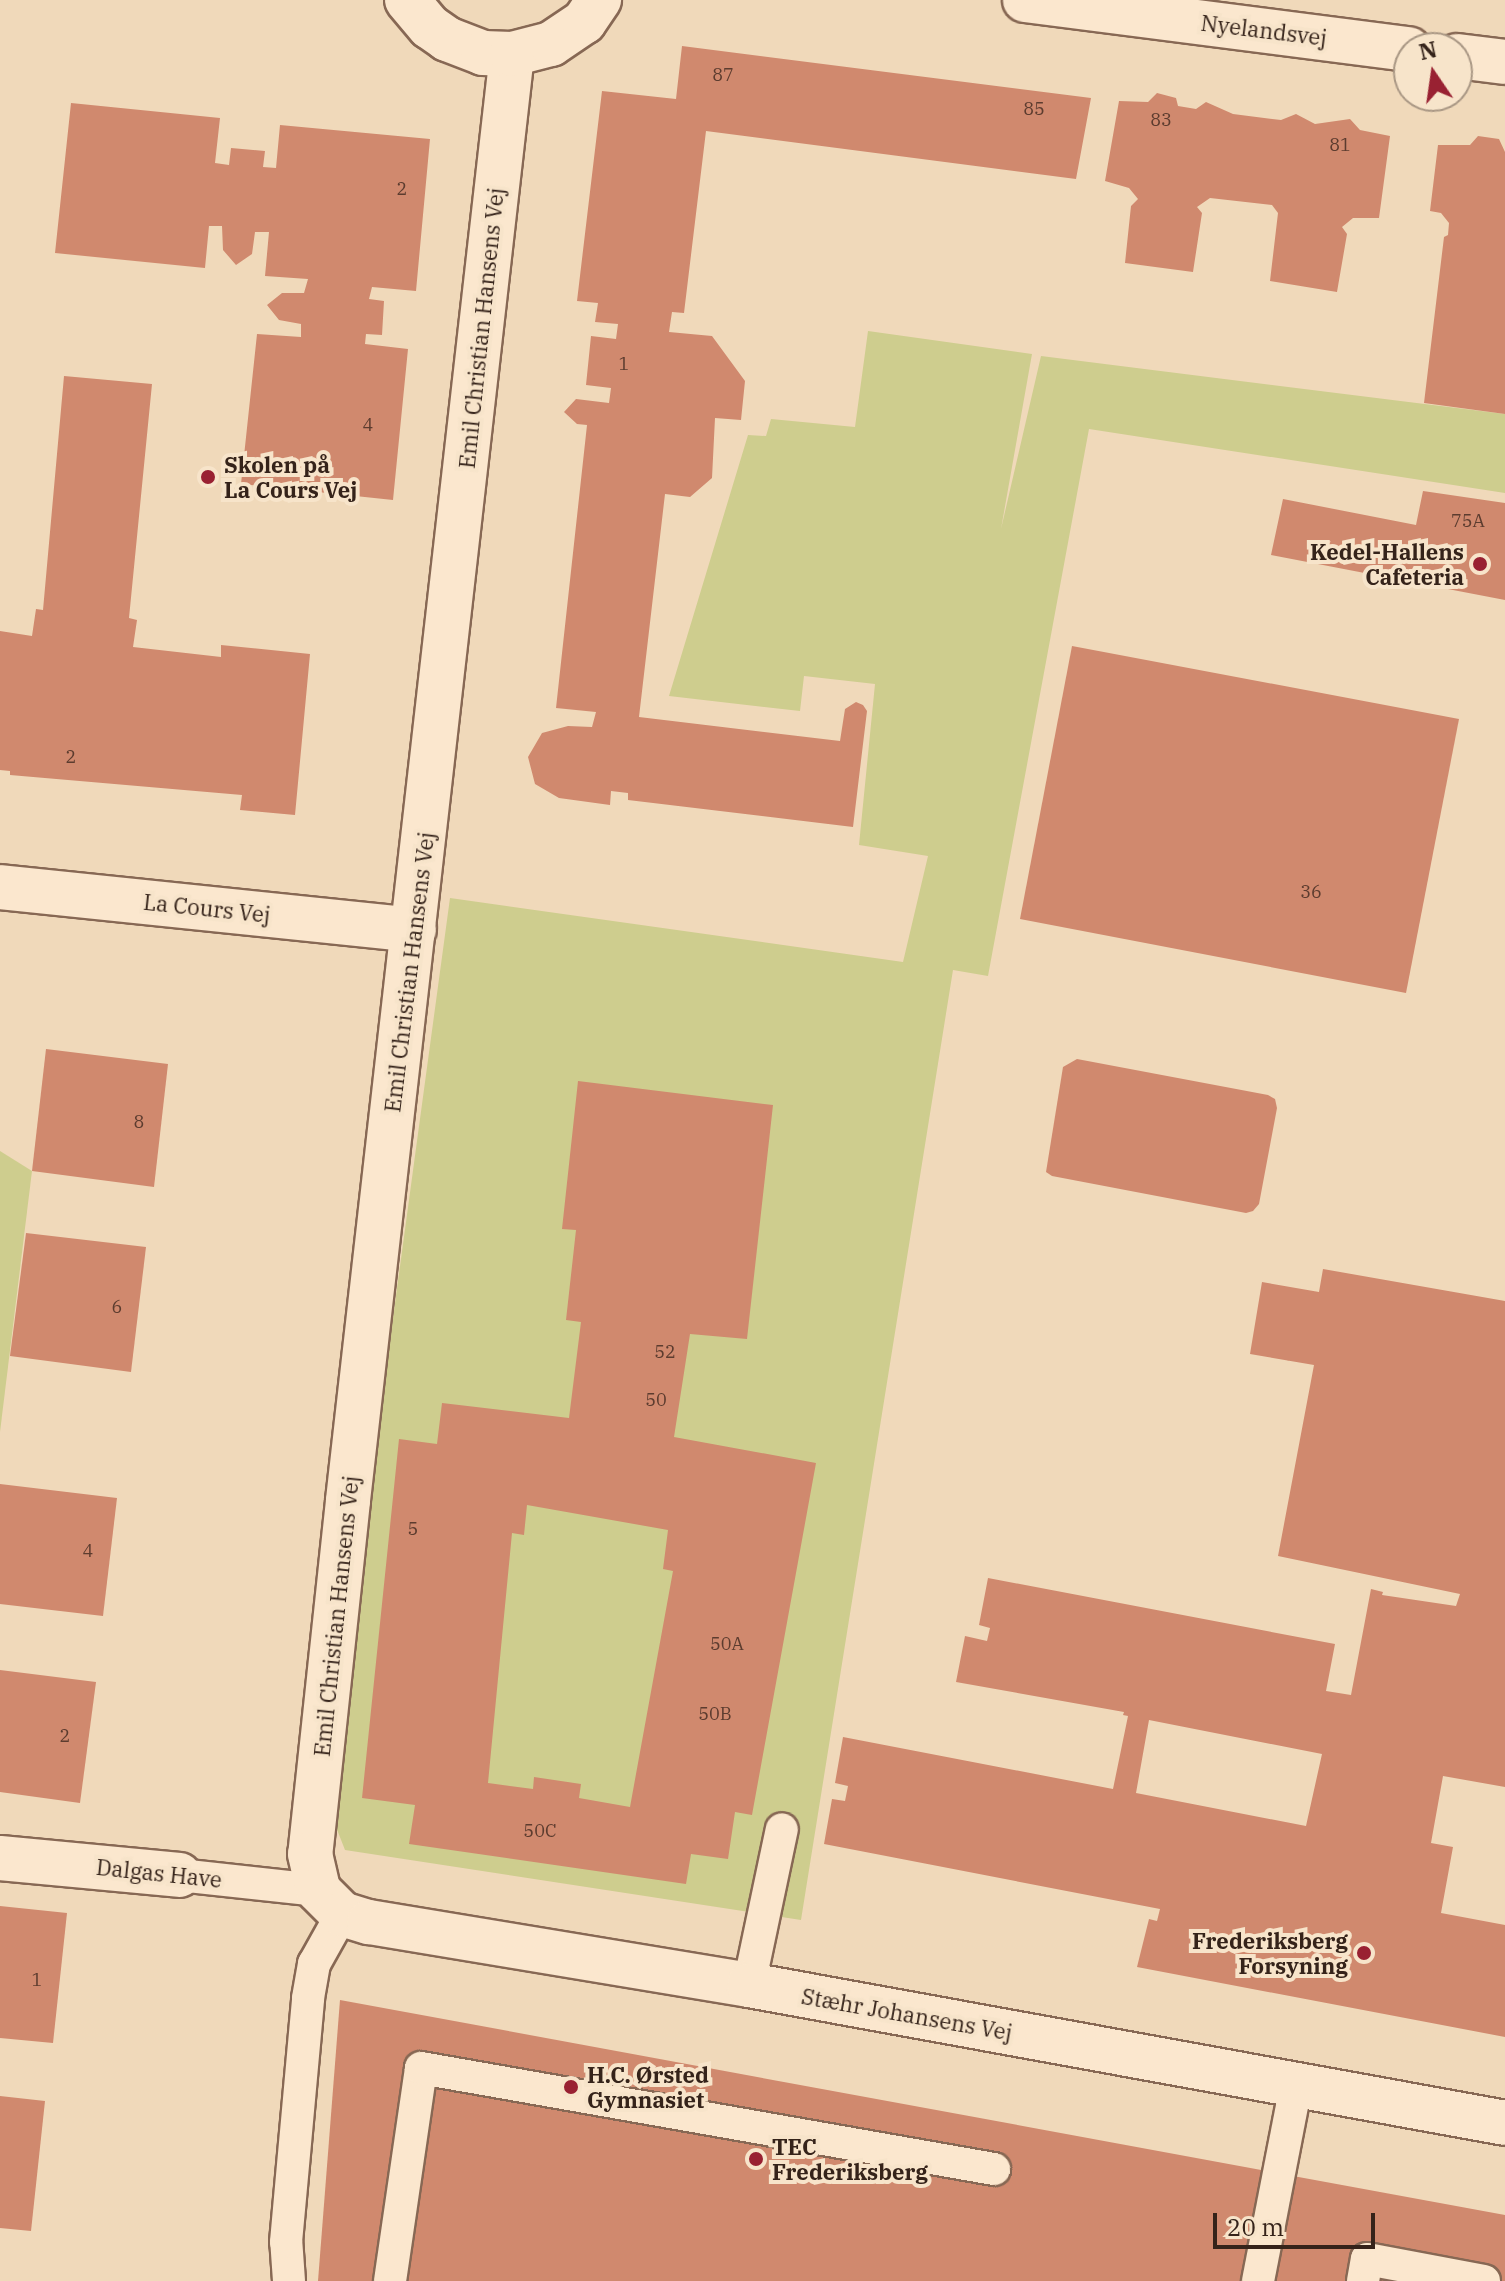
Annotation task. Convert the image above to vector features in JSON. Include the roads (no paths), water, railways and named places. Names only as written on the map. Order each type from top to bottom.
[{"type":"street","points":[[407,0],[430,27],[447,39],[483,53],[512,54],[551,44],[584,22],[599,0]]},
{"type":"street","name":"Nyelandsvej","points":[[1025,0],[1393,47]]},
{"type":"street","name":"Emil Christian Hansens Vej","points":[[330,1902],[310,1854],[512,54]]},
{"type":"street","points":[[1473,58],[1505,62]]},
{"type":"street","name":"La Cours Vej","points":[[0,887],[414,930]]},
{"type":"street","name":"Dalgas Have","points":[[0,1858],[179,1875]]},
{"type":"street","name":"Stæhr Johansens Vej","points":[[330,1902],[369,1922],[749,1985],[1505,2123]]},
{"type":"lane","points":[[749,1985],[782,1829]]},
{"type":"lane","name":"Dalgas Have","points":[[179,1875],[330,1902]]},
{"type":"lane","points":[[289,2281],[286,2242],[308,1998],[330,1902]]},
{"type":"lane","points":[[390,2281],[421,2068],[994,2169]]},
{"type":"lane","points":[[1258,2281],[1296,2085]]},
{"type":"lane","points":[[1363,2281],[1367,2259],[1484,2281]]},
{"type":"place","name":"Skolen på La Cours Vej","points":[[208,477]]},
{"type":"place","name":"Kedel-Hallens Cafeteria","points":[[1480,564]]},
{"type":"place","name":"Frederiksberg Forsyning","points":[[1364,1953]]},
{"type":"place","name":"H.C. Ørsted Gymnasiet","points":[[571,2087]]},
{"type":"place","name":"TEC Frederiksberg","points":[[756,2159]]}]
